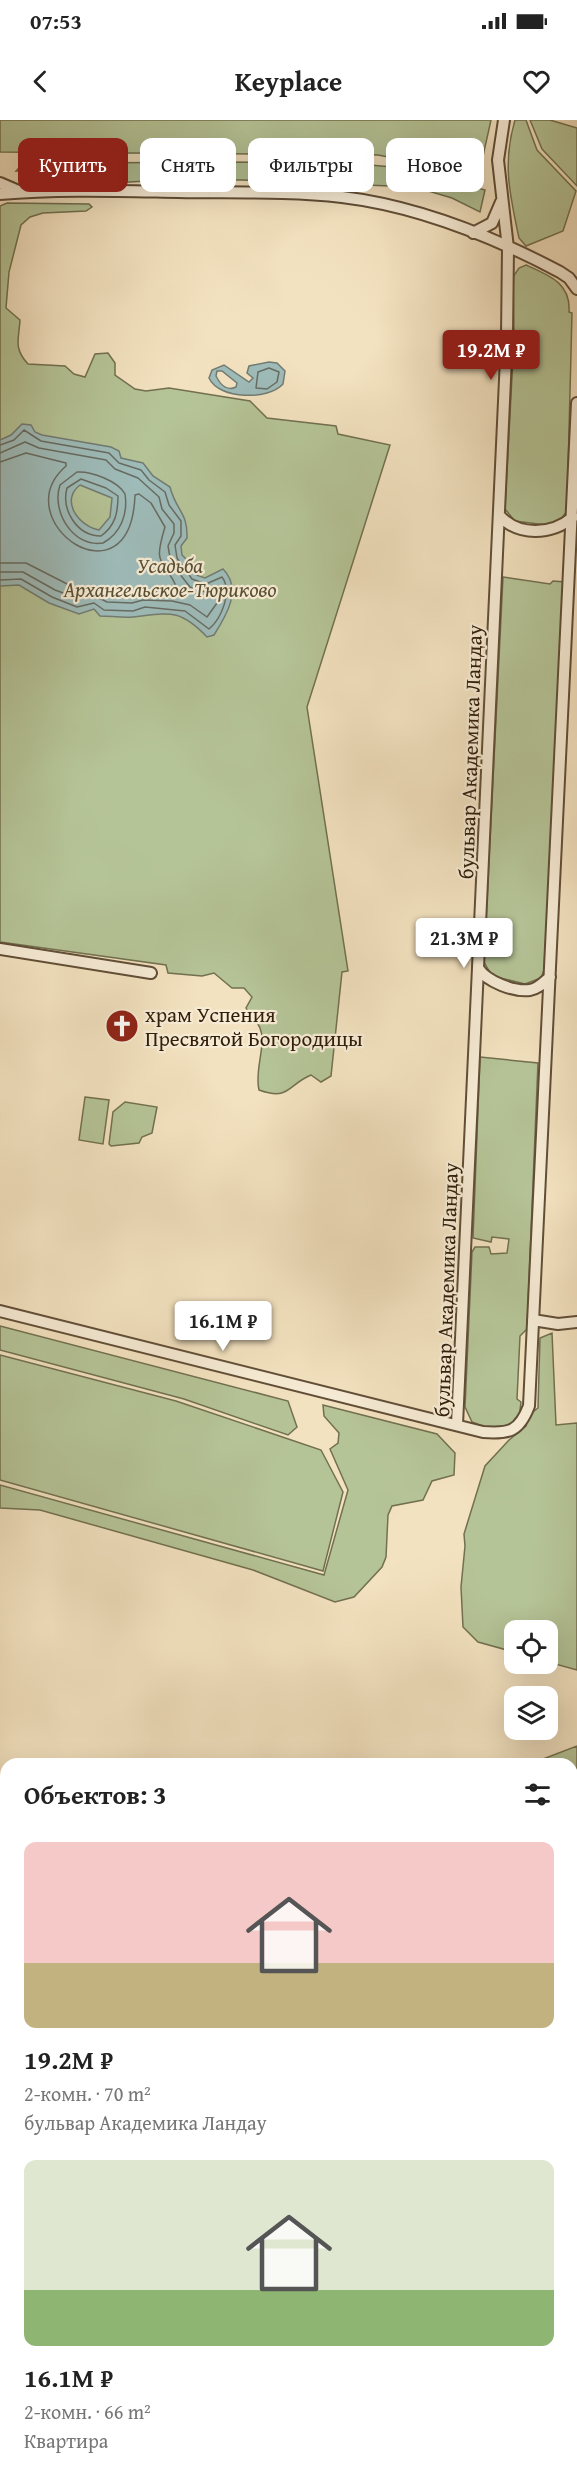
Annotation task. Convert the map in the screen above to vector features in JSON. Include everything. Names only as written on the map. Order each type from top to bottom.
[{"type":"street","name":"бульвар Академика Ландау","points":[[504,120],[498,160],[508,248],[507,336],[457,1425],[497,1433],[510,1432],[521,1424],[528,1406],[577,403]]},
{"type":"street","points":[[0,183],[18,190]]},
{"type":"street","points":[[0,194],[22,192]]},
{"type":"street","points":[[128,192],[342,197],[409,212],[473,233],[560,273],[569,278],[577,289]]},
{"type":"street","points":[[473,233],[492,223],[502,200]]},
{"type":"street","points":[[499,515],[515,527],[550,531],[558,529],[573,517]]},
{"type":"street","points":[[0,949],[152,973]]},
{"type":"street","points":[[478,968],[492,981],[520,990],[537,988],[550,977]]},
{"type":"street","points":[[0,1311],[457,1425]]},
{"type":"street","points":[[533,1320],[558,1324],[577,1322]]},
{"type":"green space","points":[[0,120],[491,120],[484,152],[484,138],[386,138],[386,157],[374,155],[374,138],[248,138],[248,154],[236,154],[236,138],[140,138],[140,153],[128,153],[128,138],[18,138],[18,152],[0,152]]},
{"type":"green space","points":[[515,120],[526,120],[537,150],[576,191],[563,231],[526,246],[519,238],[509,179],[509,151]]},
{"type":"green space","points":[[530,120],[550,120],[577,128],[577,186],[542,149]]},
{"type":"green space","points":[[236,162],[248,162],[248,180],[236,180]]},
{"type":"green space","points":[[128,163],[140,163],[140,181],[128,182]]},
{"type":"green space","points":[[374,165],[386,166],[386,186],[374,185]]},
{"type":"green space","points":[[485,190],[480,212],[452,198],[432,192],[484,192]]},
{"type":"green space","name":"Усадьба Архангельское-Тюриково","points":[[7,203],[89,204],[92,207],[86,211],[43,213],[30,217],[21,225],[9,272],[6,308],[20,320],[19,348],[28,364],[65,366],[74,374],[85,377],[95,354],[108,353],[115,363],[115,375],[135,389],[146,391],[169,388],[250,401],[267,418],[336,426],[338,434],[390,445],[307,707],[348,971],[342,972],[331,1076],[321,1082],[311,1075],[283,1093],[259,1090],[258,1074],[262,1034],[259,1025],[246,1008],[252,997],[244,988],[232,988],[214,973],[202,976],[168,973],[166,965],[0,942],[0,206]]},
{"type":"green space","points":[[526,265],[558,282],[567,294],[569,312],[572,313],[567,511],[559,522],[546,525],[515,521],[505,509],[514,339],[513,277],[519,268]]},
{"type":"green space","points":[[503,577],[550,584],[553,581],[565,582],[544,970],[541,978],[525,984],[492,976],[484,962]]},
{"type":"green space","points":[[480,1057],[538,1063],[527,1329],[520,1336],[517,1399],[521,1402],[519,1418],[508,1425],[497,1428],[485,1427],[472,1422],[465,1407],[472,1252],[475,1247],[489,1247],[491,1254],[507,1253],[509,1239],[492,1237],[491,1242],[473,1238]]},
{"type":"green space","points":[[85,1097],[109,1100],[103,1144],[79,1140]]},
{"type":"green space","points":[[125,1102],[157,1107],[152,1133],[142,1137],[139,1143],[111,1146],[109,1144],[113,1112]]},
{"type":"green space","points":[[0,1326],[288,1401],[297,1427],[288,1435],[184,1399],[0,1350]]},
{"type":"green space","points":[[552,1333],[556,1425],[577,1423],[577,1670],[558,1665],[558,1620],[504,1620],[504,1649],[478,1642],[463,1627],[461,1587],[464,1534],[485,1466],[509,1440],[526,1426],[529,1415],[538,1408],[540,1338]]},
{"type":"green space","points":[[0,1355],[176,1401],[321,1450],[343,1492],[323,1571],[0,1480]]},
{"type":"green space","points":[[323,1405],[437,1434],[455,1453],[454,1475],[432,1481],[423,1500],[392,1506],[388,1515],[386,1557],[382,1567],[354,1597],[335,1602],[253,1570],[40,1510],[0,1508],[0,1485],[324,1575],[348,1490],[330,1449],[338,1443],[339,1433],[324,1416]]},
{"type":"green space","points":[[577,1746],[577,1758],[546,1758]]},
{"type":"water","points":[[269,362],[277,363],[285,371],[283,384],[267,393],[244,395],[223,390],[214,385],[209,378],[212,370],[224,365],[249,382],[253,378],[247,373],[249,366]],"holes":[[[217,371],[222,371],[237,383],[236,387],[229,389],[221,384],[216,376]]]},
{"type":"water","points":[[22,424],[31,425],[35,432],[42,435],[111,447],[119,451],[121,458],[143,463],[153,476],[170,487],[186,522],[187,538],[181,546],[182,555],[191,564],[196,575],[205,578],[223,569],[232,585],[227,611],[214,635],[207,637],[189,621],[173,615],[100,616],[94,609],[79,614],[49,603],[19,585],[0,586],[0,440],[11,435]],"holes":[[[80,485],[112,498],[110,517],[99,530],[91,528],[78,518],[72,505],[74,491]]]},
{"type":"place","name":"храм Успения Пресвятой Богородицы","points":[[122,1026]]}]
